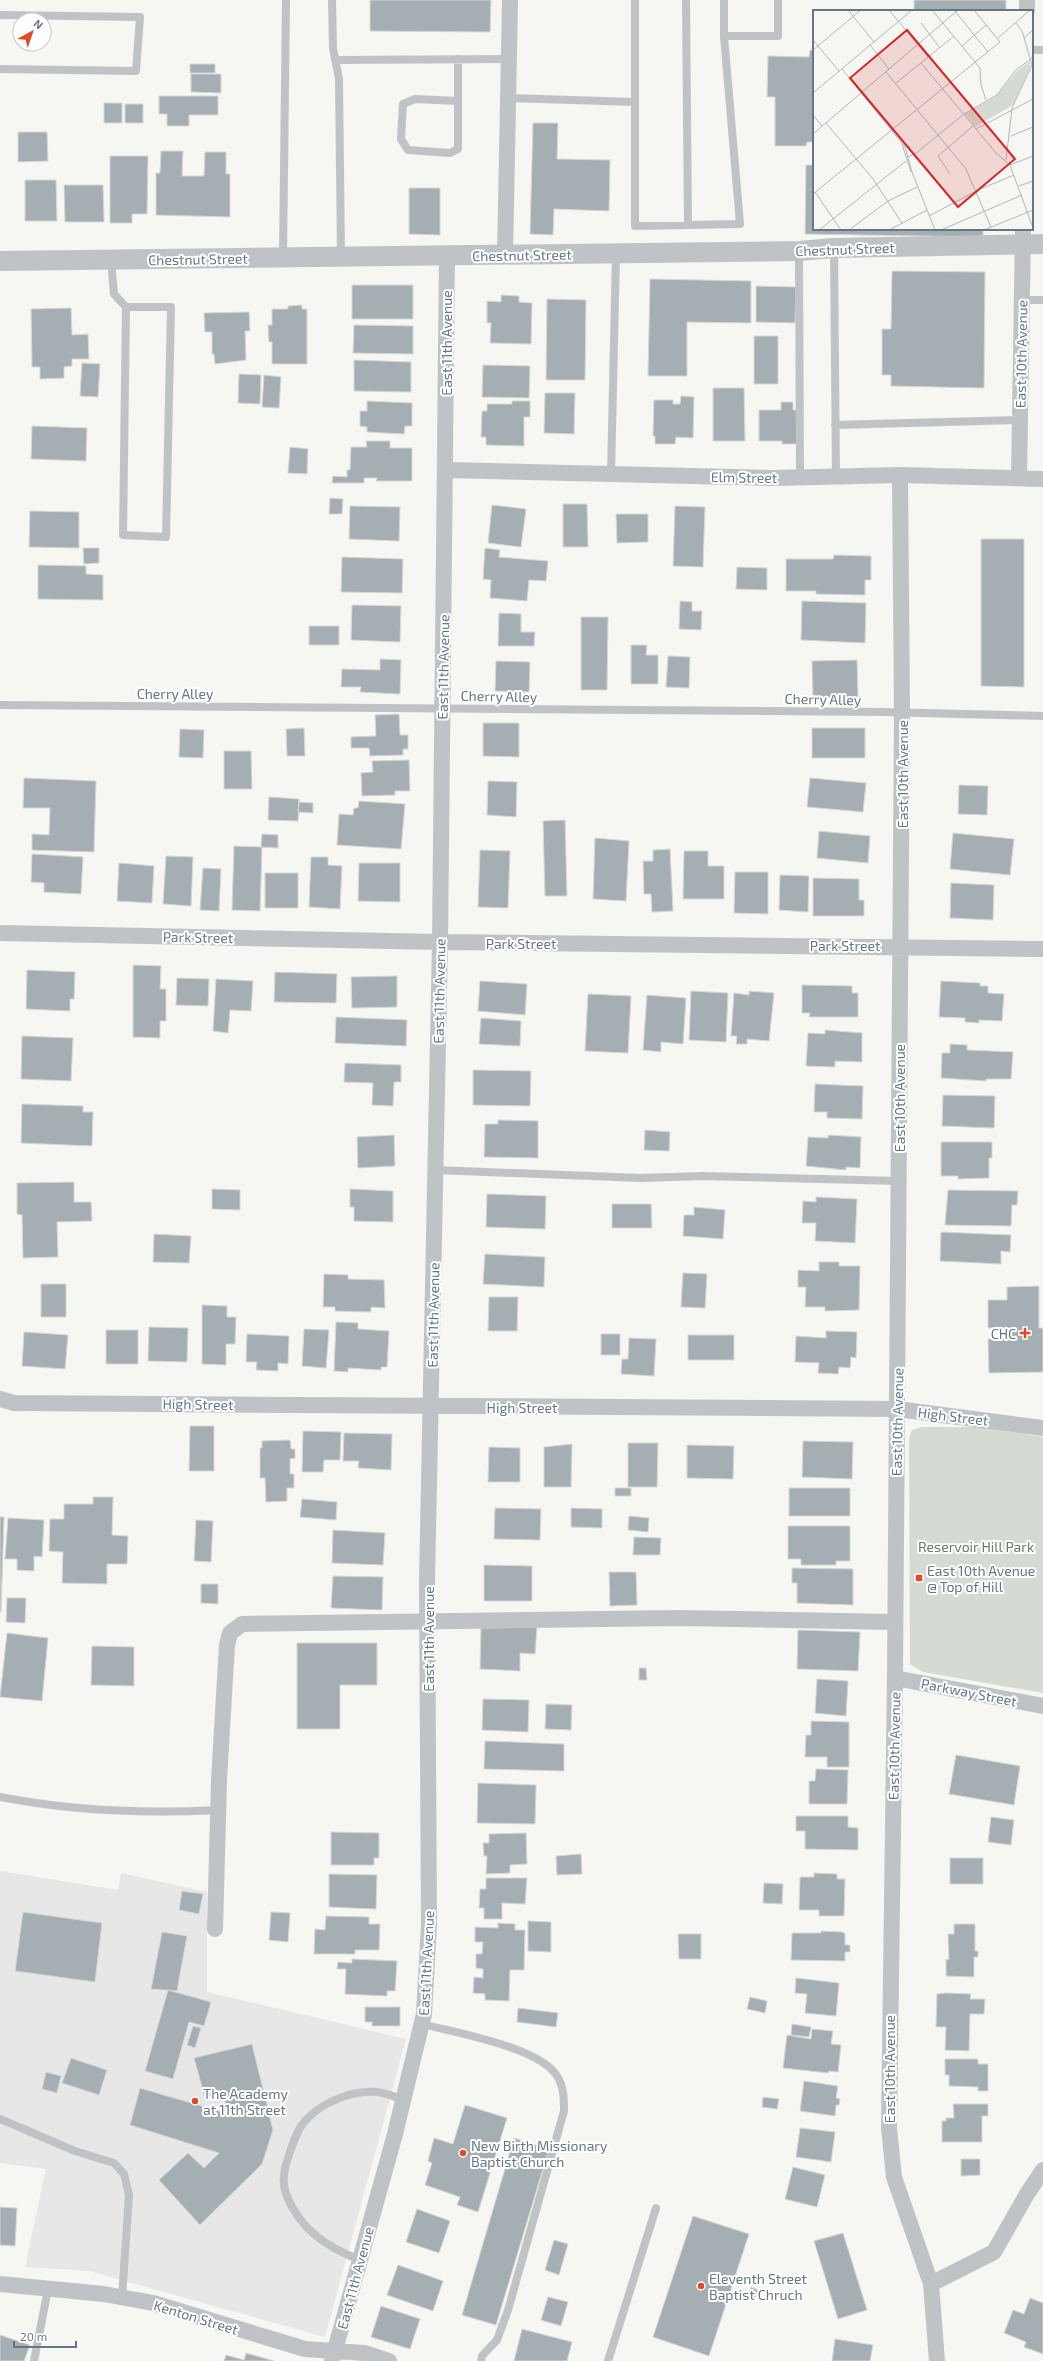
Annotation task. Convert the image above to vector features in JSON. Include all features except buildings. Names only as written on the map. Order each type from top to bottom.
[{"type":"street","points":[[505,256],[510,0]]},
{"type":"street","name":"Chestnut Street","points":[[0,261],[505,256],[799,251],[1023,237],[1043,244]]},
{"type":"street","name":"East 10th Avenue","points":[[1019,478],[1023,237]]},
{"type":"street","name":"East 11th Avenue","points":[[333,2357],[404,2100],[422,2024],[429,1925],[428,1622],[440,942],[447,256]]},
{"type":"street","name":"Elm Street","points":[[446,470],[800,477],[900,475],[1043,479]]},
{"type":"street","name":"East 10th Avenue","points":[[900,475],[902,713],[894,1622],[895,1678],[889,2128],[894,2177],[931,2284],[937,2361]]},
{"type":"street","name":"Park Street","points":[[0,933],[440,942],[900,946],[1043,949]]},
{"type":"street","name":"High Street","points":[[0,1398],[14,1403],[897,1409],[1043,1428]]},
{"type":"street","points":[[215,1929],[218,1810],[227,1645],[229,1635],[234,1628],[242,1624],[679,1618],[894,1622]]},
{"type":"street","name":"Parkway Street","points":[[895,1678],[1043,1706]]},
{"type":"street","points":[[931,2284],[994,2252],[1027,2194],[1043,2170]]},
{"type":"street","name":"Kenton Street","points":[[0,2284],[154,2303],[333,2357],[365,2353],[390,2361]]},
{"type":"lane","points":[[284,258],[286,0]]},
{"type":"lane","points":[[332,0],[335,60],[339,79],[341,258]]},
{"type":"lane","points":[[635,0],[635,226],[740,224],[724,36],[724,0]]},
{"type":"lane","points":[[686,0],[688,225]]},
{"type":"lane","points":[[724,36],[778,36],[778,0]]},
{"type":"lane","points":[[0,15],[140,16],[136,71],[0,70]]},
{"type":"lane","points":[[458,59],[458,101],[458,149],[450,153],[408,150],[401,139],[403,104],[415,100],[458,101]]},
{"type":"lane","points":[[335,60],[509,59]]},
{"type":"lane","points":[[508,98],[635,102]]},
{"type":"lane","points":[[834,248],[836,476]]},
{"type":"lane","points":[[799,251],[800,477]]},
{"type":"lane","points":[[610,474],[616,253]]},
{"type":"lane","points":[[111,260],[114,294],[126,306],[171,307],[166,538],[123,535],[126,306]]},
{"type":"lane","points":[[1022,300],[1043,300]]},
{"type":"lane","points":[[835,425],[1020,420]]},
{"type":"lane","name":"Cherry Alley","points":[[0,705],[442,708],[1043,716]]},
{"type":"lane","points":[[435,1170],[641,1178],[702,1176],[898,1181]]},
{"type":"lane","points":[[0,1797],[94,1810],[176,1812],[218,1810]]},
{"type":"lane","points":[[422,2024],[516,2049],[548,2065],[558,2076],[564,2092],[564,2111],[508,2310],[497,2340],[482,2356],[481,2361]]},
{"type":"lane","points":[[360,2260],[333,2250],[310,2232],[297,2215],[286,2193],[284,2171],[295,2137],[307,2118],[330,2102],[355,2094],[378,2092],[404,2100]]},
{"type":"lane","points":[[0,2119],[75,2152],[114,2163],[124,2174],[129,2195],[122,2298]]},
{"type":"lane","points":[[608,2361],[656,2208]]},
{"type":"lane","points":[[34,2361],[48,2289]]},
{"type":"shaded area","name":"The Academy at 11th Street","points":[[0,1871],[118,1890],[121,1873],[207,1892],[207,1992],[406,2039],[325,2337],[89,2271],[25,2267],[46,2169],[0,2163]]},
{"type":"green space","name":"Reservoir Hill Park","points":[[921,1427],[982,1427],[1043,1437],[1043,1693],[923,1672],[910,1664],[909,1438],[912,1430]]},
{"type":"place","name":"CHC","points":[[1025,1333]]},
{"type":"place","name":"East 10th Avenue @ Top of Hill","points":[[919,1578]]},
{"type":"place","name":"The Academy at 11th Street","points":[[195,2101]]},
{"type":"place","name":"New Birth Missionary Baptist Church","points":[[463,2153]]},
{"type":"place","name":"Eleventh Street Baptist Chruch","points":[[701,2286]]}]
